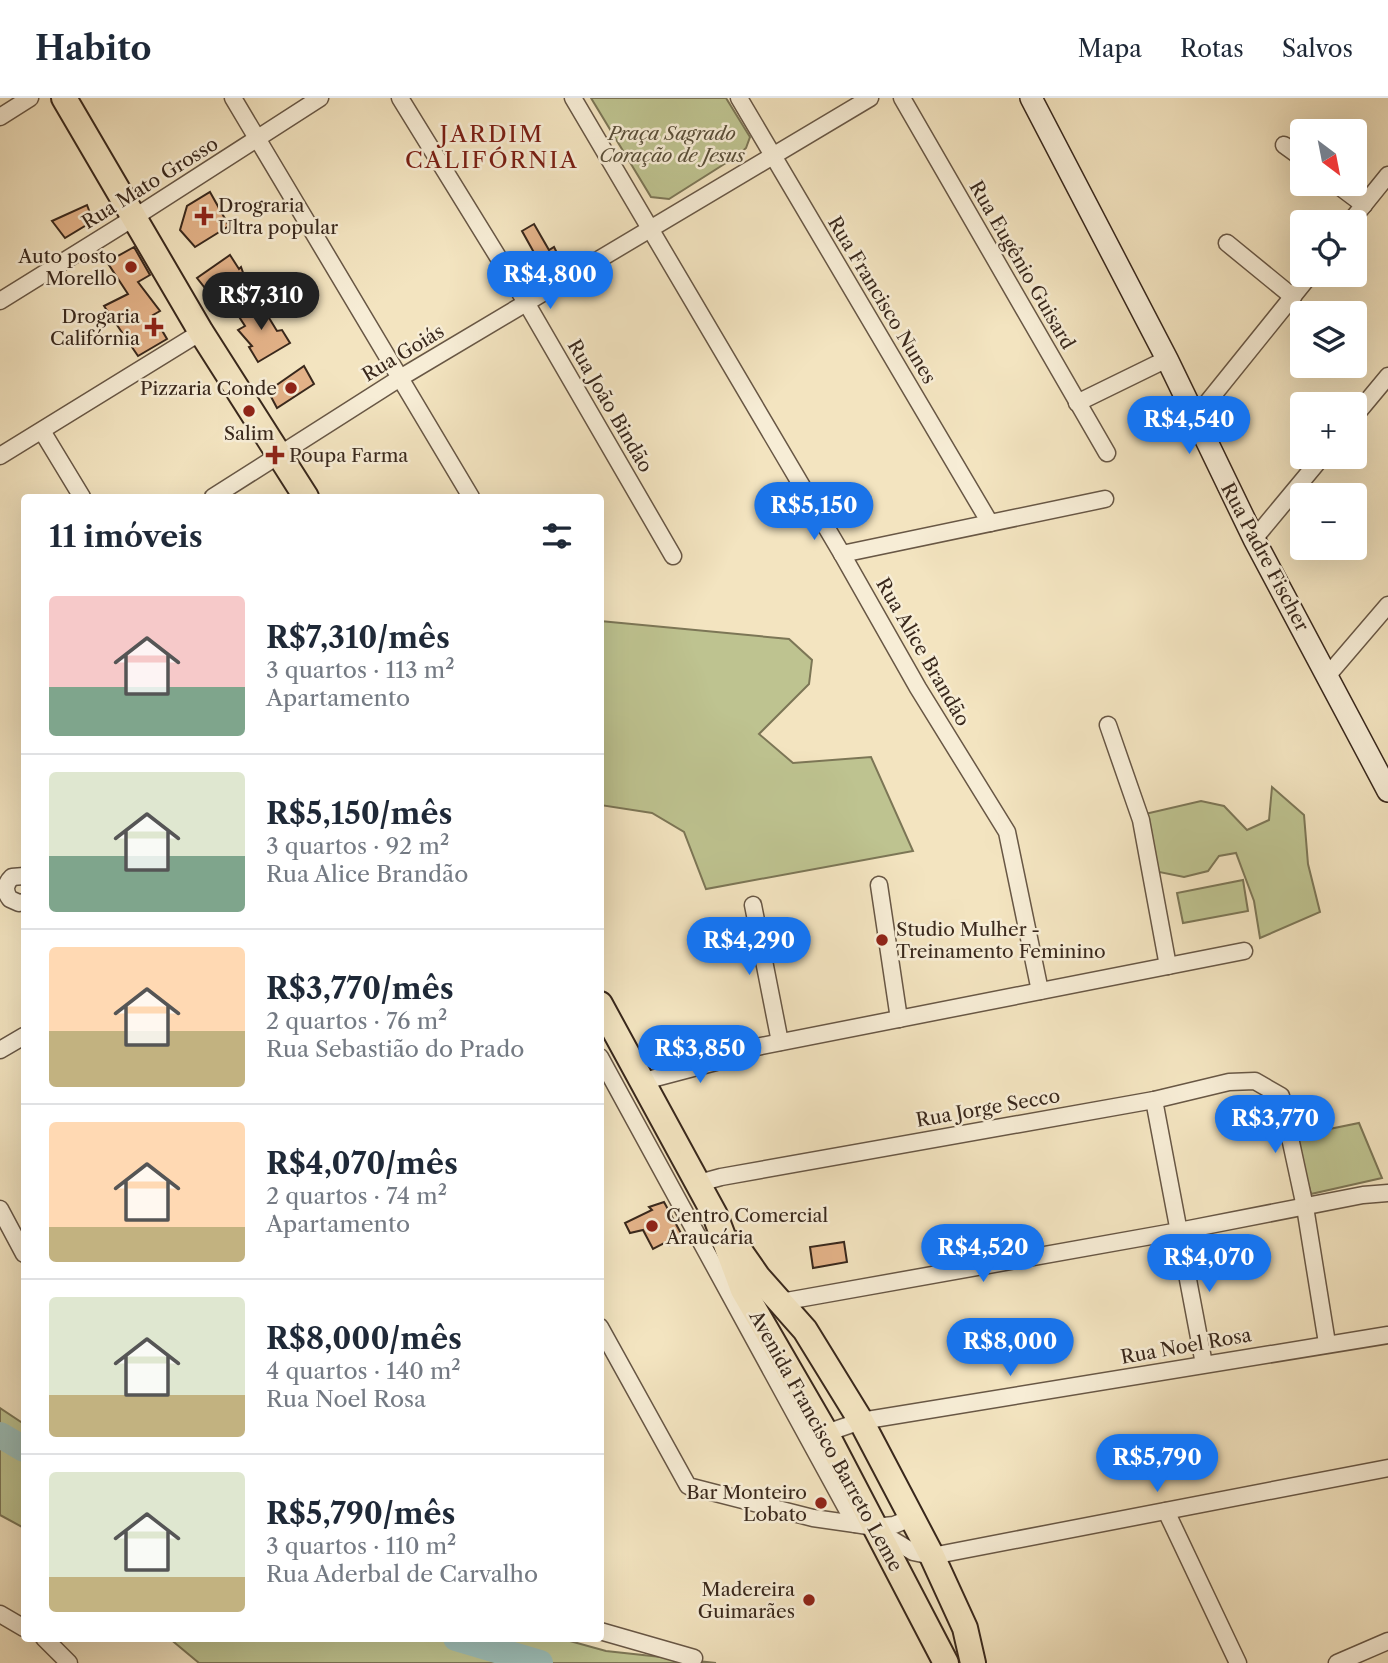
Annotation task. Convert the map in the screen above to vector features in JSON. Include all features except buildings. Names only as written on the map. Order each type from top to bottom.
[{"type":"main road","points":[[64,98],[201,332],[304,494]]},
{"type":"main road","name":"Rua Padre Fischer","points":[[1031,98],[1167,359],[1254,539],[1388,791]]},
{"type":"main road","name":"Avenida Francisco Barreto Leme","points":[[604,1011],[715,1214],[758,1277],[805,1330],[861,1421],[932,1556],[965,1628],[973,1663]]},
{"type":"main road","name":"Avenida Francisco Barreto Leme","points":[[715,1214],[743,1290],[826,1433],[864,1526],[946,1663]]},
{"type":"street","points":[[0,117],[30,98]]},
{"type":"street","points":[[233,98],[469,494]]},
{"type":"street","name":"Rua Mato Grosso","points":[[0,301],[320,98]]},
{"type":"street","name":"Rua João Bindão","points":[[400,98],[527,304],[673,556]]},
{"type":"street","name":"Rua Alice Brandão","points":[[573,98],[918,688],[1007,832],[1040,991]]},
{"type":"street","name":"Rua Francisco Nunes","points":[[739,98],[990,523]]},
{"type":"street","name":"Rua Goiás","points":[[218,494],[400,378],[870,98]]},
{"type":"street","name":"Rua Eugênio Guisard","points":[[902,98],[1107,453]]},
{"type":"street","points":[[1284,145],[1290,150]]},
{"type":"street","points":[[1360,210],[1388,176]]},
{"type":"street","points":[[1352,196],[1364,205]]},
{"type":"street","points":[[1227,243],[1293,297]]},
{"type":"street","points":[[1194,419],[1301,287]]},
{"type":"street","points":[[0,456],[201,332]]},
{"type":"street","points":[[1077,403],[1167,359]]},
{"type":"street","points":[[1367,401],[1388,376]]},
{"type":"street","points":[[42,430],[80,494]]},
{"type":"street","points":[[1254,539],[1312,469]]},
{"type":"street","points":[[842,554],[1105,499]]},
{"type":"street","points":[[1328,675],[1388,605]]},
{"type":"street","points":[[1108,725],[1141,820],[1168,966]]},
{"type":"street","points":[[21,876],[12,877],[3,891],[10,899],[21,904]]},
{"type":"street","points":[[879,885],[899,1019]]},
{"type":"street","points":[[753,905],[780,1042]]},
{"type":"street","points":[[638,1071],[716,1062],[741,1050],[1244,951]]},
{"type":"street","points":[[0,1050],[21,1038]]},
{"type":"street","points":[[638,1071],[718,1040],[741,1050]]},
{"type":"street","name":"Avenida Francisco Barreto Leme","points":[[604,1064],[864,1526]]},
{"type":"street","name":"Rua Jorge Secco","points":[[699,1183],[1154,1100],[1229,1082],[1255,1081],[1281,1096],[1305,1207]]},
{"type":"street","points":[[1154,1100],[1204,1364]]},
{"type":"street","points":[[781,1302],[1179,1231],[1363,1195],[1388,1193]]},
{"type":"street","points":[[1305,1207],[1327,1343]]},
{"type":"street","points":[[0,1209],[21,1248]]},
{"type":"street","points":[[604,1333],[688,1486],[813,1518],[864,1526],[894,1525],[911,1518]]},
{"type":"street","name":"Rua Noel Rosa","points":[[826,1433],[861,1421],[1388,1335]]},
{"type":"street","points":[[864,1526],[913,1552],[932,1556],[1388,1468]]},
{"type":"street","points":[[1167,1511],[1238,1663]]},
{"type":"street","points":[[0,1614],[21,1626]]},
{"type":"street","points":[[604,1632],[694,1658]]},
{"type":"street","points":[[1337,1663],[1388,1641]]},
{"type":"street","points":[[48,1642],[69,1663]]},
{"type":"green space","name":"Praça Sagrado Coração de Jesus","points":[[591,98],[726,98],[750,137],[746,148],[737,156],[669,199],[651,197]]},
{"type":"green space","points":[[604,621],[789,639],[812,660],[809,684],[759,734],[793,763],[871,757],[913,851],[706,889],[684,832],[652,813],[604,806]]},
{"type":"green space","points":[[1272,787],[1304,815],[1308,864],[1320,912],[1260,938],[1254,901],[1236,853],[1219,856],[1208,871],[1184,877],[1159,872],[1145,814],[1201,801],[1224,806],[1247,830],[1269,820]]},
{"type":"green space","points":[[1243,880],[1248,911],[1183,923],[1177,893]]},
{"type":"green space","points":[[1359,1123],[1382,1178],[1311,1194],[1295,1136]]},
{"type":"green space","points":[[0,1408],[21,1422],[21,1526],[0,1515]]},
{"type":"green space","points":[[174,1642],[573,1642],[606,1651],[716,1663],[199,1663]]},
{"type":"waterway","points":[[0,1435],[21,1447]]},
{"type":"waterway","points":[[469,1642],[540,1663]]},
{"type":"place","name":"Drograria Ultra popular","points":[[204,216]]},
{"type":"place","name":"Auto posto Morello","points":[[131,267]]},
{"type":"place","name":"Drogaria Califórnia","points":[[154,327]]},
{"type":"place","name":"Pizzaria Conde","points":[[291,388]]},
{"type":"place","name":"Salim","points":[[249,411]]},
{"type":"place","name":"Poupa Farma","points":[[275,455]]},
{"type":"place","name":"Studio Mulher - Treinamento Feminino","points":[[882,940]]},
{"type":"place","name":"Centro Comercial Araucária","points":[[652,1226]]},
{"type":"place","name":"Bar Monteiro Lobato","points":[[821,1503]]},
{"type":"place","name":"Madereira Guimarães","points":[[809,1600]]},
{"type":"district","name":"JARDIM CALIFÓRNIA","points":[[492,147]]}]
